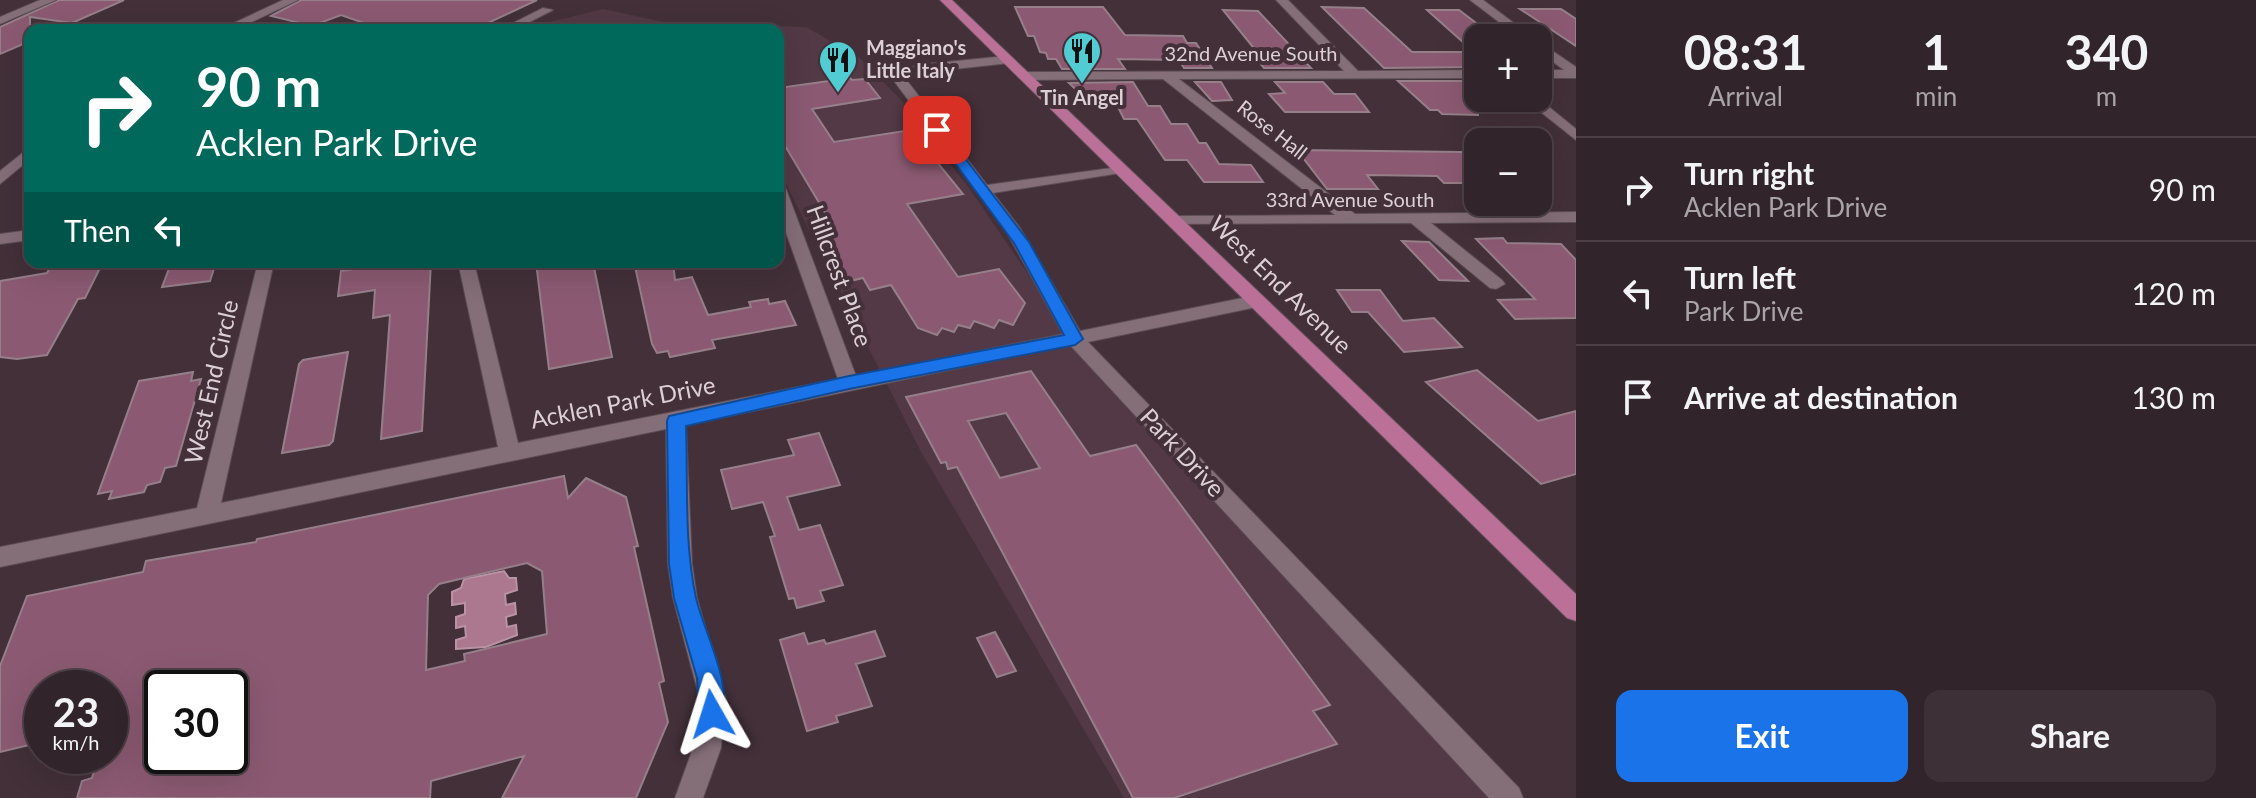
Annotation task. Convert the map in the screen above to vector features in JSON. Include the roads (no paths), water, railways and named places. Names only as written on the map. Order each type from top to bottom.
[{"type":"main road","name":"West End Avenue","points":[[946,0],[1576,610]]},
{"type":"street","points":[[0,21],[50,0]]},
{"type":"street","points":[[238,24],[292,0]]},
{"type":"street","points":[[1282,0],[1354,74]]},
{"type":"street","points":[[1476,0],[1509,24]]},
{"type":"street","points":[[518,24],[547,10]]},
{"type":"street","points":[[1552,55],[1576,73]]},
{"type":"street","name":"Park Drive","points":[[1006,60],[916,69],[897,75],[901,85],[1021,242],[1075,339],[1509,798]]},
{"type":"street","points":[[1552,74],[1576,73]]},
{"type":"street","name":"32nd Avenue South","points":[[1024,76],[1464,74]]},
{"type":"street","name":"Rose Hall","points":[[1166,75],[1352,220]]},
{"type":"street","points":[[1547,112],[1576,136]]},
{"type":"street","points":[[0,179],[24,157]]},
{"type":"street","points":[[983,190],[1121,169]]},
{"type":"street","name":"Hillcrest Place","points":[[784,205],[849,382]]},
{"type":"street","name":"33rd Avenue South","points":[[1173,221],[1576,217]]},
{"type":"street","points":[[1417,220],[1496,284]]},
{"type":"street","points":[[0,239],[24,236]]},
{"type":"street","name":"West End Circle","points":[[207,514],[265,268]]},
{"type":"street","points":[[467,268],[510,452]]},
{"type":"street","name":"Acklen Park Drive","points":[[0,557],[1257,301]]},
{"type":"street","points":[[676,421],[680,564],[685,598],[712,696],[707,748],[689,798]]},
{"type":"place","name":"Tin Angel","points":[[1082,85]]},
{"type":"place","name":"Maggiano's Little Italy","points":[[838,94]]}]
